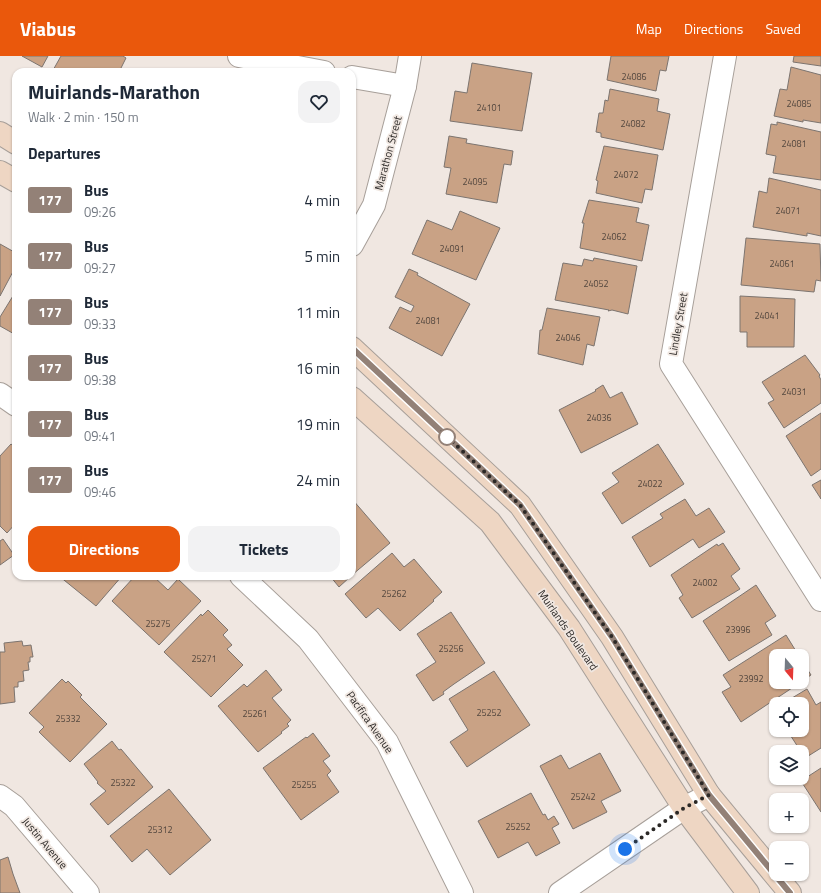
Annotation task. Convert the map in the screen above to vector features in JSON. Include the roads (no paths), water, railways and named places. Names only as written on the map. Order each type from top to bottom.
[{"type":"main road","points":[[0,133],[12,140]]},
{"type":"main road","points":[[0,172],[12,179]]},
{"type":"main road","points":[[356,352],[520,505],[612,637],[709,795],[790,893]]},
{"type":"main road","name":"Muirlands Boulevard","points":[[356,402],[490,522],[569,628],[684,808],[748,893]]},
{"type":"street","points":[[239,56],[303,68]]},
{"type":"street","name":"Marathon Street","points":[[356,238],[374,205],[405,86],[410,56]]},
{"type":"street","name":"Lindley Street","points":[[725,56],[671,364],[821,600]]},
{"type":"street","points":[[356,78],[405,86]]},
{"type":"street","points":[[0,394],[12,402]]},
{"type":"street","name":"Pacifica Avenue","points":[[245,580],[308,639],[387,742],[462,893]]},
{"type":"street","points":[[560,893],[684,808],[709,795]]},
{"type":"street","name":"Justin Avenue","points":[[0,796],[14,806],[88,893]]}]
